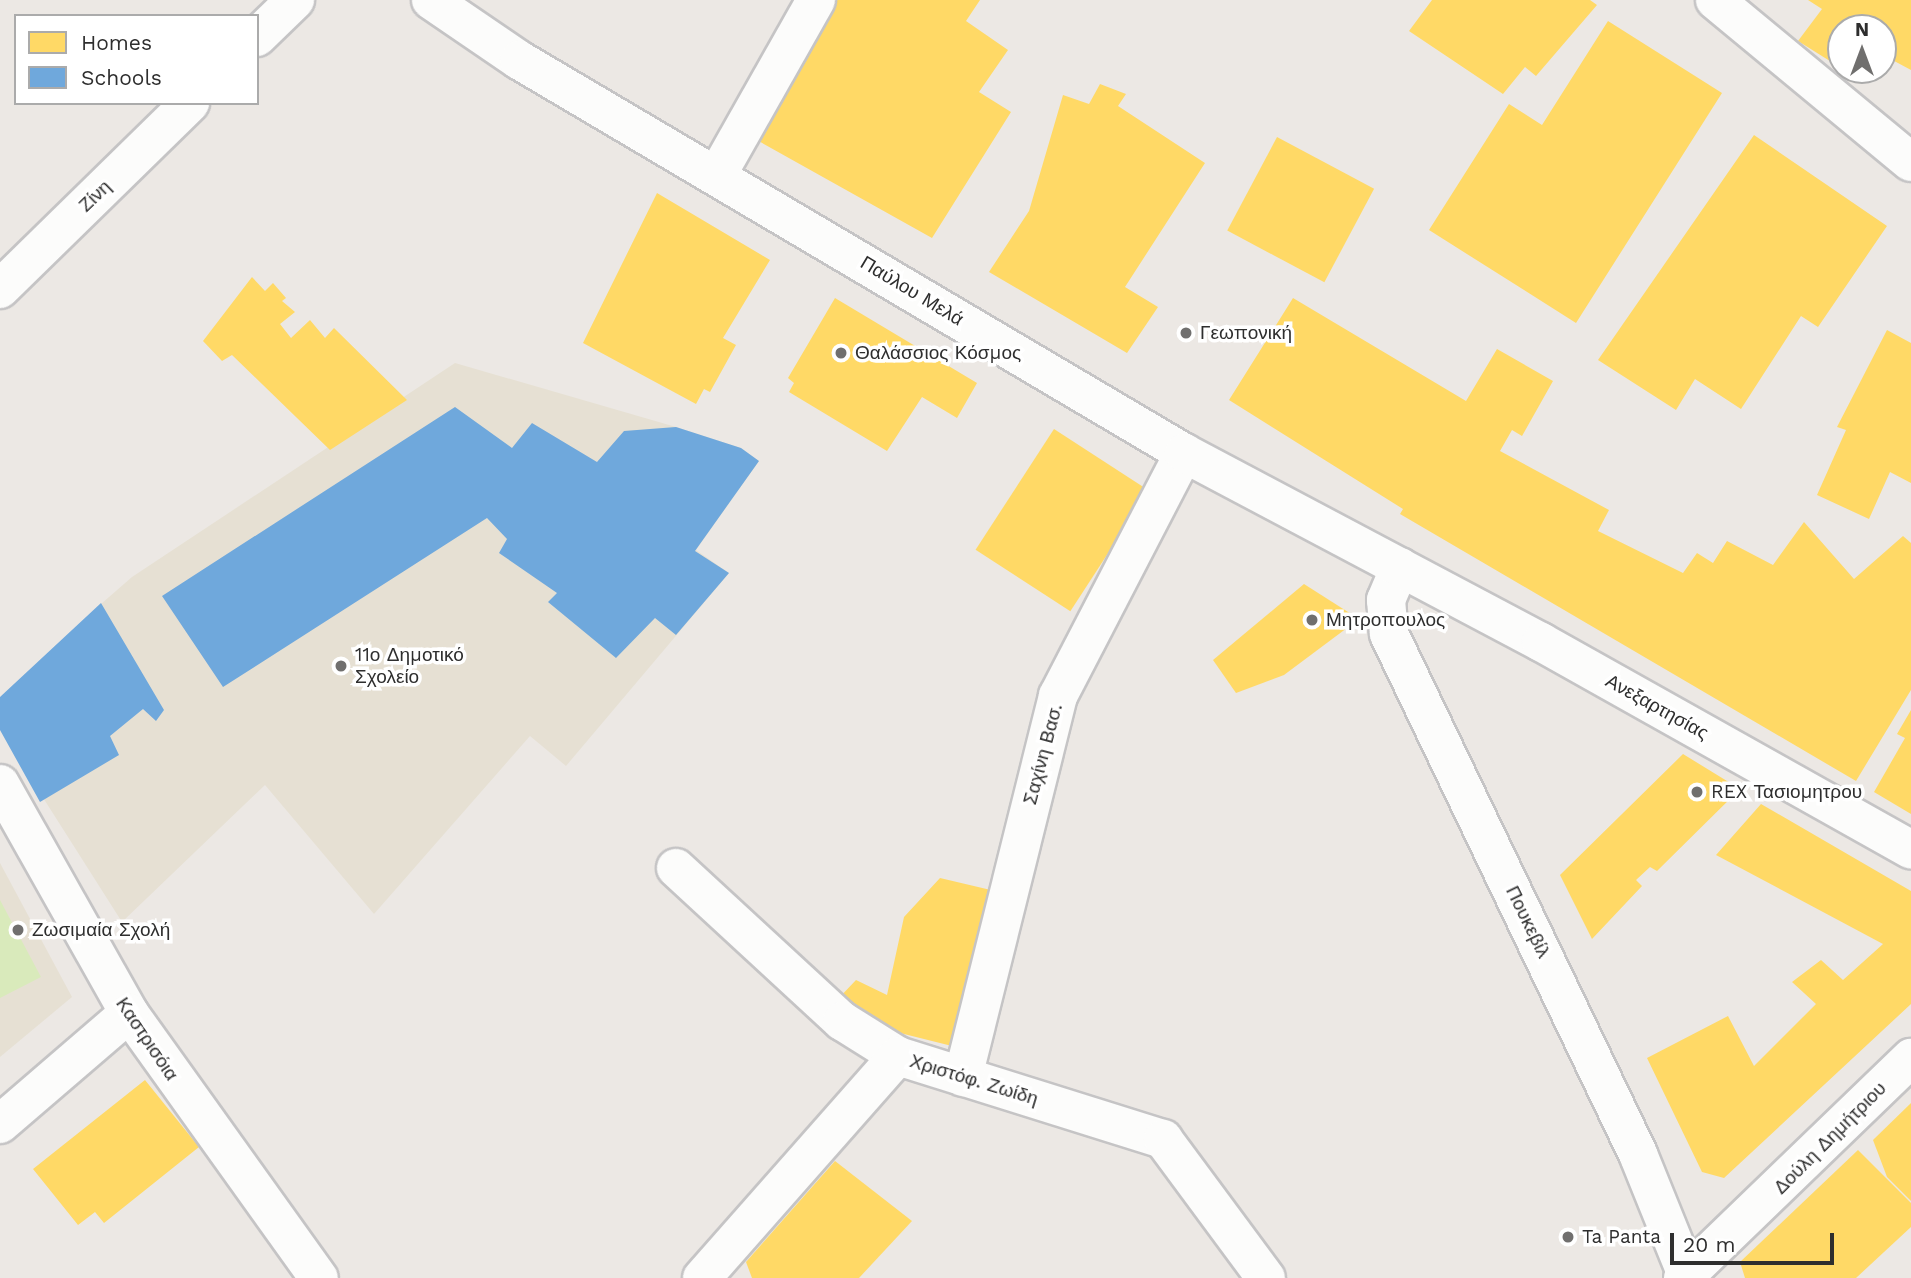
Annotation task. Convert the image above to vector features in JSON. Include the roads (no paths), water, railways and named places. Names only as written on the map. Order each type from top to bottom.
[{"type":"street","points":[[259,35],[295,0]]},
{"type":"street","name":"Παύλου Μελά","points":[[431,0],[519,60],[1184,453],[1401,567]]},
{"type":"street","points":[[717,175],[816,0]]},
{"type":"street","points":[[1715,0],[1911,162]]},
{"type":"street","name":"Ζίνη","points":[[0,289],[188,105]]},
{"type":"street","name":"Σαχίνη Βασ.","points":[[963,1077],[1058,696],[1184,453]]},
{"type":"street","name":"Ανεξαρτησίας","points":[[1401,567],[1911,850]]},
{"type":"street","name":"Πουκεβίλ","points":[[1401,567],[1386,600],[1389,634],[1638,1154],[1686,1277]]},
{"type":"street","name":"Καστρισόια","points":[[0,784],[129,1013],[319,1278]]},
{"type":"street","name":"Χριστόφ. Ζωίδη","points":[[676,869],[842,1021],[898,1056],[1163,1139],[1266,1278]]},
{"type":"street","points":[[0,1124],[129,1013]]},
{"type":"street","points":[[702,1278],[898,1056]]},
{"type":"street","name":"Δούλη Δημήτριου","points":[[1686,1277],[1911,1058]]},
{"type":"place","name":"Γεωπονική","points":[[1186,333]]},
{"type":"place","name":"Θαλάσσιος Κόσμος","points":[[841,353]]},
{"type":"place","name":"Μητροπουλος","points":[[1312,620]]},
{"type":"place","name":"11ο Δημοτικό Σχολείο","points":[[341,666]]},
{"type":"place","name":"REX Τασιομητρου","points":[[1697,792]]},
{"type":"place","name":"Ζωσιμαία Σχολή","points":[[18,930]]},
{"type":"place","name":"Ta Panta","points":[[1568,1237]]}]
